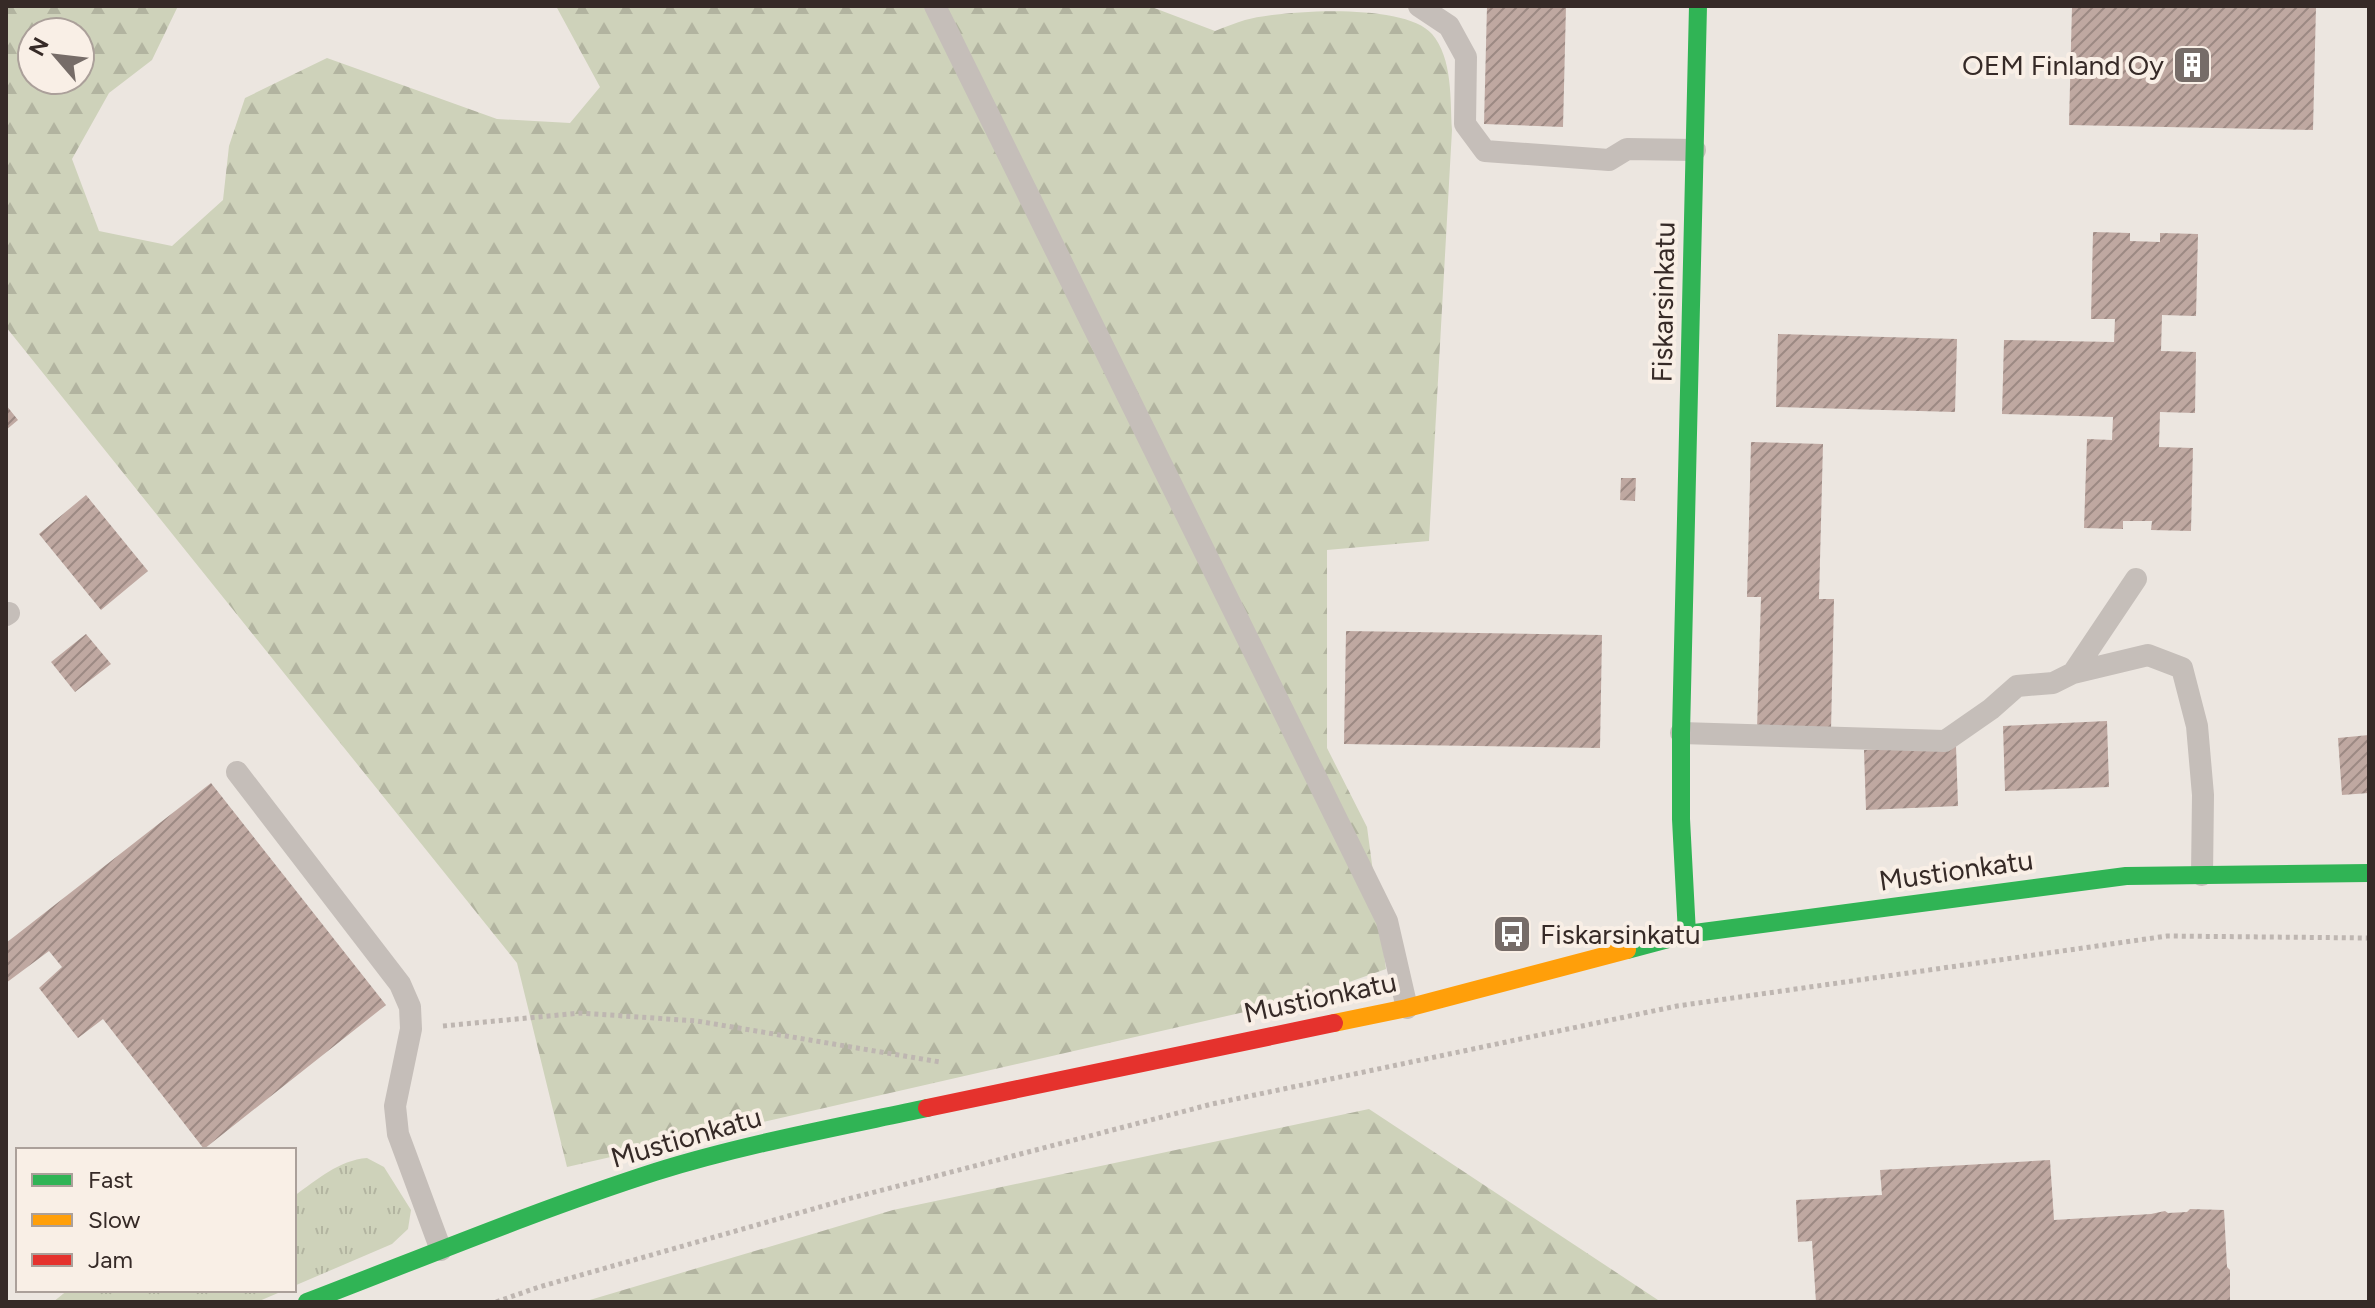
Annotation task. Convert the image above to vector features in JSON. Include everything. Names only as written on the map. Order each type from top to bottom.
[{"type":"street","name":"Fiskarsinkatu","points":[[1687,934],[1681,819],[1681,733],[1698,6]]},
{"type":"street","name":"Mustionkatu","points":[[307,1302],[575,1199],[658,1171],[779,1140],[1407,1008],[1687,934],[2126,876],[2369,873]]},
{"type":"lane","points":[[935,6],[1387,921],[1407,1008]]},
{"type":"lane","points":[[1419,6],[1449,26],[1466,57],[1465,124],[1485,151],[1609,160],[1627,149],[1695,150]]},
{"type":"lane","points":[[2073,673],[2136,579]]},
{"type":"lane","points":[[1681,733],[1945,741],[1991,709],[2017,686],[2053,683],[2073,673],[2148,655],[2182,668],[2197,726],[2203,795],[2202,875]]},
{"type":"lane","points":[[237,772],[400,984],[410,1007],[411,1029],[395,1106],[398,1134],[441,1250]]},
{"type":"path","points":[[496,1302],[848,1199],[1212,1104],[1677,1006],[2167,936],[2369,938]]},
{"type":"path","points":[[411,1029],[580,1013],[697,1021],[945,1063]]},
{"type":"green space","points":[[6,6],[178,6],[152,60],[109,93],[72,159],[99,231],[172,246],[223,200],[229,146],[245,98],[327,58],[497,119],[570,123],[600,87],[556,6],[1149,6],[1215,31],[1263,16],[1342,11],[1397,17],[1418,24],[1432,34],[1447,67],[1452,130],[1429,541],[1327,550],[1327,748],[1367,827],[1386,969],[1301,999],[567,1167],[517,963],[6,327]]},
{"type":"green space","points":[[1369,1109],[1661,1302],[583,1302],[893,1210]]},
{"type":"green space","points":[[367,1158],[384,1167],[411,1210],[408,1229],[392,1244],[296,1285],[296,1195],[320,1177]]},
{"type":"green space","points":[[66,1292],[280,1292],[257,1302],[53,1302]]},
{"type":"building","points":[[1487,6],[1566,6],[1563,127],[1484,124]]},
{"type":"building","name":"OEM Finland Oy","points":[[2072,6],[2316,6],[2313,130],[2069,125]]},
{"type":"building","points":[[2093,232],[2130,233],[2130,241],[2160,242],[2160,233],[2198,234],[2196,316],[2162,315],[2161,351],[2196,352],[2195,413],[2160,412],[2159,447],[2193,448],[2191,531],[2151,530],[2152,521],[2123,521],[2123,529],[2084,528],[2087,439],[2112,440],[2113,417],[2002,414],[2004,340],[2114,342],[2115,319],[2091,319]]},
{"type":"building","points":[[1778,334],[1957,339],[1955,412],[1776,407]]},
{"type":"building","points":[[6,405],[18,420],[6,430]]},
{"type":"building","points":[[1751,442],[1823,444],[1819,599],[1834,599],[1831,730],[1757,729],[1761,597],[1747,597]]},
{"type":"building","points":[[1621,478],[1636,478],[1635,501],[1620,500]]},
{"type":"building","points":[[86,495],[148,571],[101,610],[39,534]]},
{"type":"building","points":[[1346,631],[1602,635],[1600,748],[1344,744]]},
{"type":"building","points":[[86,634],[111,664],[75,692],[51,662]]},
{"type":"building","points":[[2107,721],[2109,787],[2005,791],[2003,726]]},
{"type":"building","points":[[2369,735],[2369,793],[2342,795],[2338,738]]},
{"type":"building","points":[[1956,746],[1958,806],[1866,810],[1864,750]]},
{"type":"building","points":[[211,783],[386,1005],[203,1148],[103,1019],[78,1038],[39,988],[62,967],[49,951],[6,983],[6,943]]},
{"type":"building","points":[[2050,1160],[2054,1220],[2187,1212],[2190,1209],[2224,1210],[2230,1302],[1816,1302],[1812,1241],[1798,1242],[1796,1200],[1882,1195],[1880,1170]]},
{"type":"traffic: fast","points":[[1687,934],[1681,819],[1681,733],[1698,6]]},
{"type":"traffic: fast","points":[[1627,950],[1687,934],[2126,876],[2369,873]]},
{"type":"traffic: fast","points":[[307,1302],[523,1218],[655,1172],[755,1145],[927,1108]]},
{"type":"traffic: slow","points":[[1334,1023],[1407,1008],[1627,950]]},
{"type":"traffic: jam","points":[[927,1108],[1334,1023]]},
{"type":"place","name":"OEM Finland Oy","points":[[2192,65]]},
{"type":"place","name":"Fiskarsinkatu","points":[[1512,934]]}]
